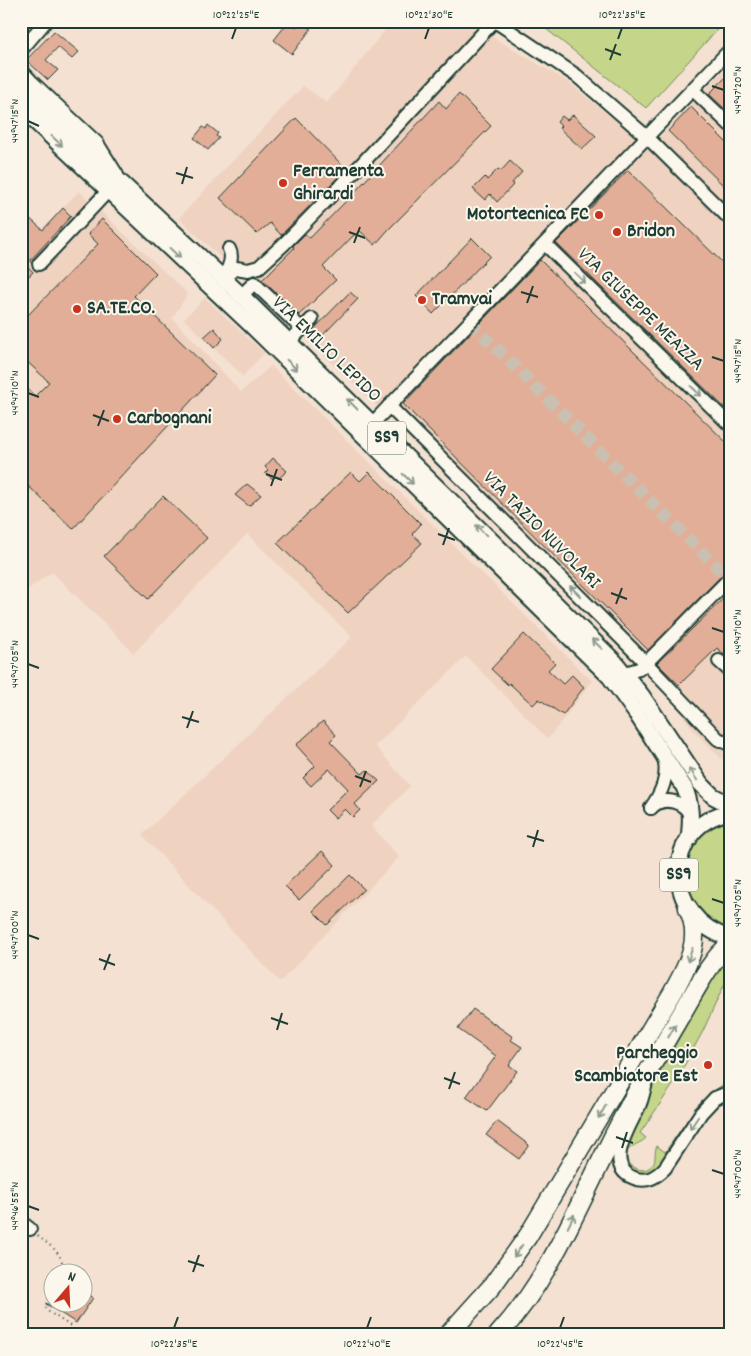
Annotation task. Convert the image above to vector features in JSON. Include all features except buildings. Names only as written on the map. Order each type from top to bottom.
[{"type":"highway","points":[[448,1335],[488,1291],[528,1236],[679,982],[689,959],[694,940],[694,925],[688,908]]},
{"type":"highway","points":[[498,1335],[528,1298],[551,1260],[650,1068],[721,952],[730,945]]},
{"type":"main road","name":"VIA EMILIO LEPIDO","points":[[21,89],[244,298],[625,673],[701,784],[713,796],[730,805]]},
{"type":"main road","name":"VIA EMILIO LEPIDO","points":[[21,108],[249,322],[598,664],[626,698],[687,794],[691,820],[689,839]]},
{"type":"main road","name":"SS9","points":[[730,812],[709,820],[689,839],[681,858],[678,877],[682,896],[688,908],[712,932],[730,938]]},
{"type":"street","points":[[21,50],[46,21]]},
{"type":"street","points":[[223,278],[236,268],[248,270],[259,267],[284,244],[356,170],[494,21],[577,76],[647,137],[730,219]]},
{"type":"street","points":[[372,424],[730,50]]},
{"type":"street","points":[[21,70],[100,146],[121,180],[131,192]]},
{"type":"street","points":[[692,89],[730,125]]},
{"type":"street","points":[[39,264],[109,190]]},
{"type":"street","name":"VIA GIUSEPPE MEAZZA","points":[[545,244],[730,424]]},
{"type":"street","points":[[223,278],[230,266],[232,255],[229,249]]},
{"type":"street","points":[[244,298],[246,291],[274,263]]},
{"type":"street","points":[[254,283],[302,329]]},
{"type":"street","points":[[289,342],[312,319]]},
{"type":"street","name":"VIA TAZIO NUVOLARI","points":[[390,406],[646,663],[718,739],[730,744]]},
{"type":"street","points":[[625,673],[639,669],[646,663],[730,578]]},
{"type":"street","points":[[719,661],[730,671]]},
{"type":"street","name":"VIA EMILIO LEPIDO","points":[[660,749],[665,761],[665,778],[662,788],[651,808],[660,801],[674,802],[686,810],[691,820]]},
{"type":"street","points":[[650,1068],[640,1105],[626,1131],[619,1154],[620,1164],[624,1171],[632,1178],[649,1180],[658,1175],[665,1168],[701,1113],[715,1098],[730,1092]]},
{"type":"path","points":[[26,1226],[61,1257],[63,1264]]},
{"type":"path","points":[[52,1314],[72,1327]]},
{"type":"shaded area","points":[[392,21],[466,21],[568,82],[649,148],[730,64],[730,767],[694,731],[674,702],[381,410],[179,218],[303,86],[327,103]]},
{"type":"shaded area","points":[[79,191],[188,294],[172,318],[241,392],[271,366],[592,681],[548,739],[466,656],[375,746],[410,786],[371,826],[399,857],[280,982],[142,835],[352,637],[247,534],[134,653],[52,572],[21,594],[21,251]]},
{"type":"shaded area","points":[[205,298],[264,353],[243,376],[184,319]]},
{"type":"green space","points":[[536,21],[725,21],[646,108]]},
{"type":"green space","points":[[730,820],[730,932],[712,925],[693,905],[685,878],[687,859],[696,842],[709,829]]},
{"type":"green space","points":[[730,955],[730,972],[703,1031],[677,1079],[640,1133],[646,1138],[628,1150],[627,1158],[629,1164],[642,1170],[652,1166],[657,1146],[665,1152],[701,1103],[719,1087],[730,1081],[730,1084],[706,1101],[650,1174],[635,1174],[626,1165],[625,1146],[661,1070],[721,965]]},
{"type":"tunnel","points":[[470,322],[729,579]]},
{"type":"place","name":"Ferramenta Ghirardi","points":[[283,183]]},
{"type":"place","name":"Motortecnica FC","points":[[599,215]]},
{"type":"place","name":"Bridon","points":[[617,232]]},
{"type":"place","name":"Tramvai","points":[[422,300]]},
{"type":"place","name":"SA.TE.CO.","points":[[77,309]]},
{"type":"place","name":"Carbognani","points":[[117,419]]},
{"type":"place","name":"Parcheggio Scambiatore Est","points":[[708,1065]]}]
